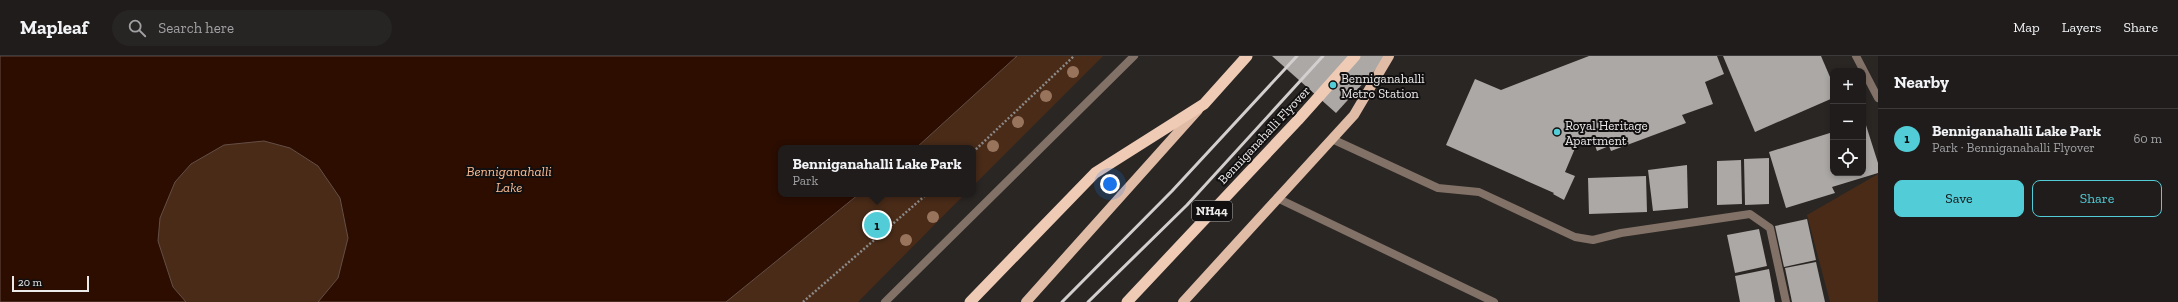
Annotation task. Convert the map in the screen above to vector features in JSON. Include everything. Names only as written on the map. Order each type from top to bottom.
[{"type":"highway","points":[[970,302],[1095,173],[1204,104],[1247,56]]},
{"type":"highway","name":"Benniganahalli Flyover","points":[[1127,302],[1298,120],[1355,56]]},
{"type":"main road","points":[[1183,302],[1354,116],[1389,56]]},
{"type":"main road","points":[[1026,302],[1204,104]]},
{"type":"street","points":[[885,302],[1134,56]]},
{"type":"street","points":[[1856,56],[1878,98]]},
{"type":"street","points":[[1332,139],[1438,188],[1479,192],[1575,237],[1593,240],[1621,233],[1750,214],[1770,228],[1786,302]]},
{"type":"street","points":[[1277,198],[1494,302]]},
{"type":"path","points":[[976,149],[1074,56]]},
{"type":"path","points":[[803,302],[924,197]]},
{"type":"shaded area","points":[[1017,56],[1103,56],[976,183],[976,145],[919,145]]},
{"type":"shaded area","points":[[264,141],[290,148],[318,166],[340,197],[348,238],[338,278],[318,302],[186,302],[173,287],[158,241],[160,218],[175,182],[191,164],[224,145]]},
{"type":"shaded area","points":[[1878,174],[1878,302],[1830,302],[1807,215]]},
{"type":"shaded area","points":[[855,197],[962,197],[858,302],[726,302]]},
{"type":"water","name":"Benniganahalli Lake","points":[[0,56],[1017,56],[919,145],[778,145],[778,197],[855,197],[726,302],[318,302],[338,278],[348,238],[340,198],[318,166],[290,148],[264,141],[224,145],[191,164],[175,182],[160,218],[158,241],[173,287],[186,302],[0,302]]},
{"type":"building","name":"Benniganahalli Metro Station","points":[[1272,56],[1388,56],[1336,113]]},
{"type":"building","name":"Royal Heritage Apartment","points":[[1589,56],[1717,56],[1724,74],[1705,82],[1713,104],[1682,115],[1686,123],[1611,151],[1609,146],[1597,151],[1593,140],[1576,146],[1565,172],[1575,176],[1564,200],[1553,194],[1554,193],[1446,145],[1475,79],[1501,90]]},
{"type":"building","points":[[1723,56],[1821,56],[1830,77],[1830,99],[1755,132]]},
{"type":"building","points":[[1866,125],[1878,163],[1878,173],[1832,187],[1835,193],[1786,208],[1769,152],[1830,133],[1830,176],[1866,176]]},
{"type":"building","points":[[1769,158],[1769,204],[1745,205],[1744,159]]},
{"type":"building","points":[[1741,160],[1742,204],[1717,205],[1717,161]]},
{"type":"building","points":[[1687,165],[1688,208],[1653,211],[1648,170]]},
{"type":"building","points":[[1646,176],[1647,212],[1589,214],[1588,178]]},
{"type":"building","points":[[1807,219],[1816,260],[1784,267],[1775,226]]},
{"type":"building","points":[[1759,229],[1767,266],[1735,273],[1727,235]]},
{"type":"building","points":[[1816,262],[1825,302],[1792,302],[1785,268]]},
{"type":"building","points":[[1769,269],[1775,302],[1740,302],[1735,276]]},
{"type":"railway","points":[[1062,302],[1172,191],[1297,56]]},
{"type":"railway","points":[[1088,302],[1187,205],[1323,56]]},
{"type":"place","name":"Benniganahalli Metro Station","points":[[1333,85]]},
{"type":"place","name":"Royal Heritage Apartment","points":[[1557,132]]},
{"type":"place","name":"Benniganahalli Lake Park","points":[[877,225]]}]
